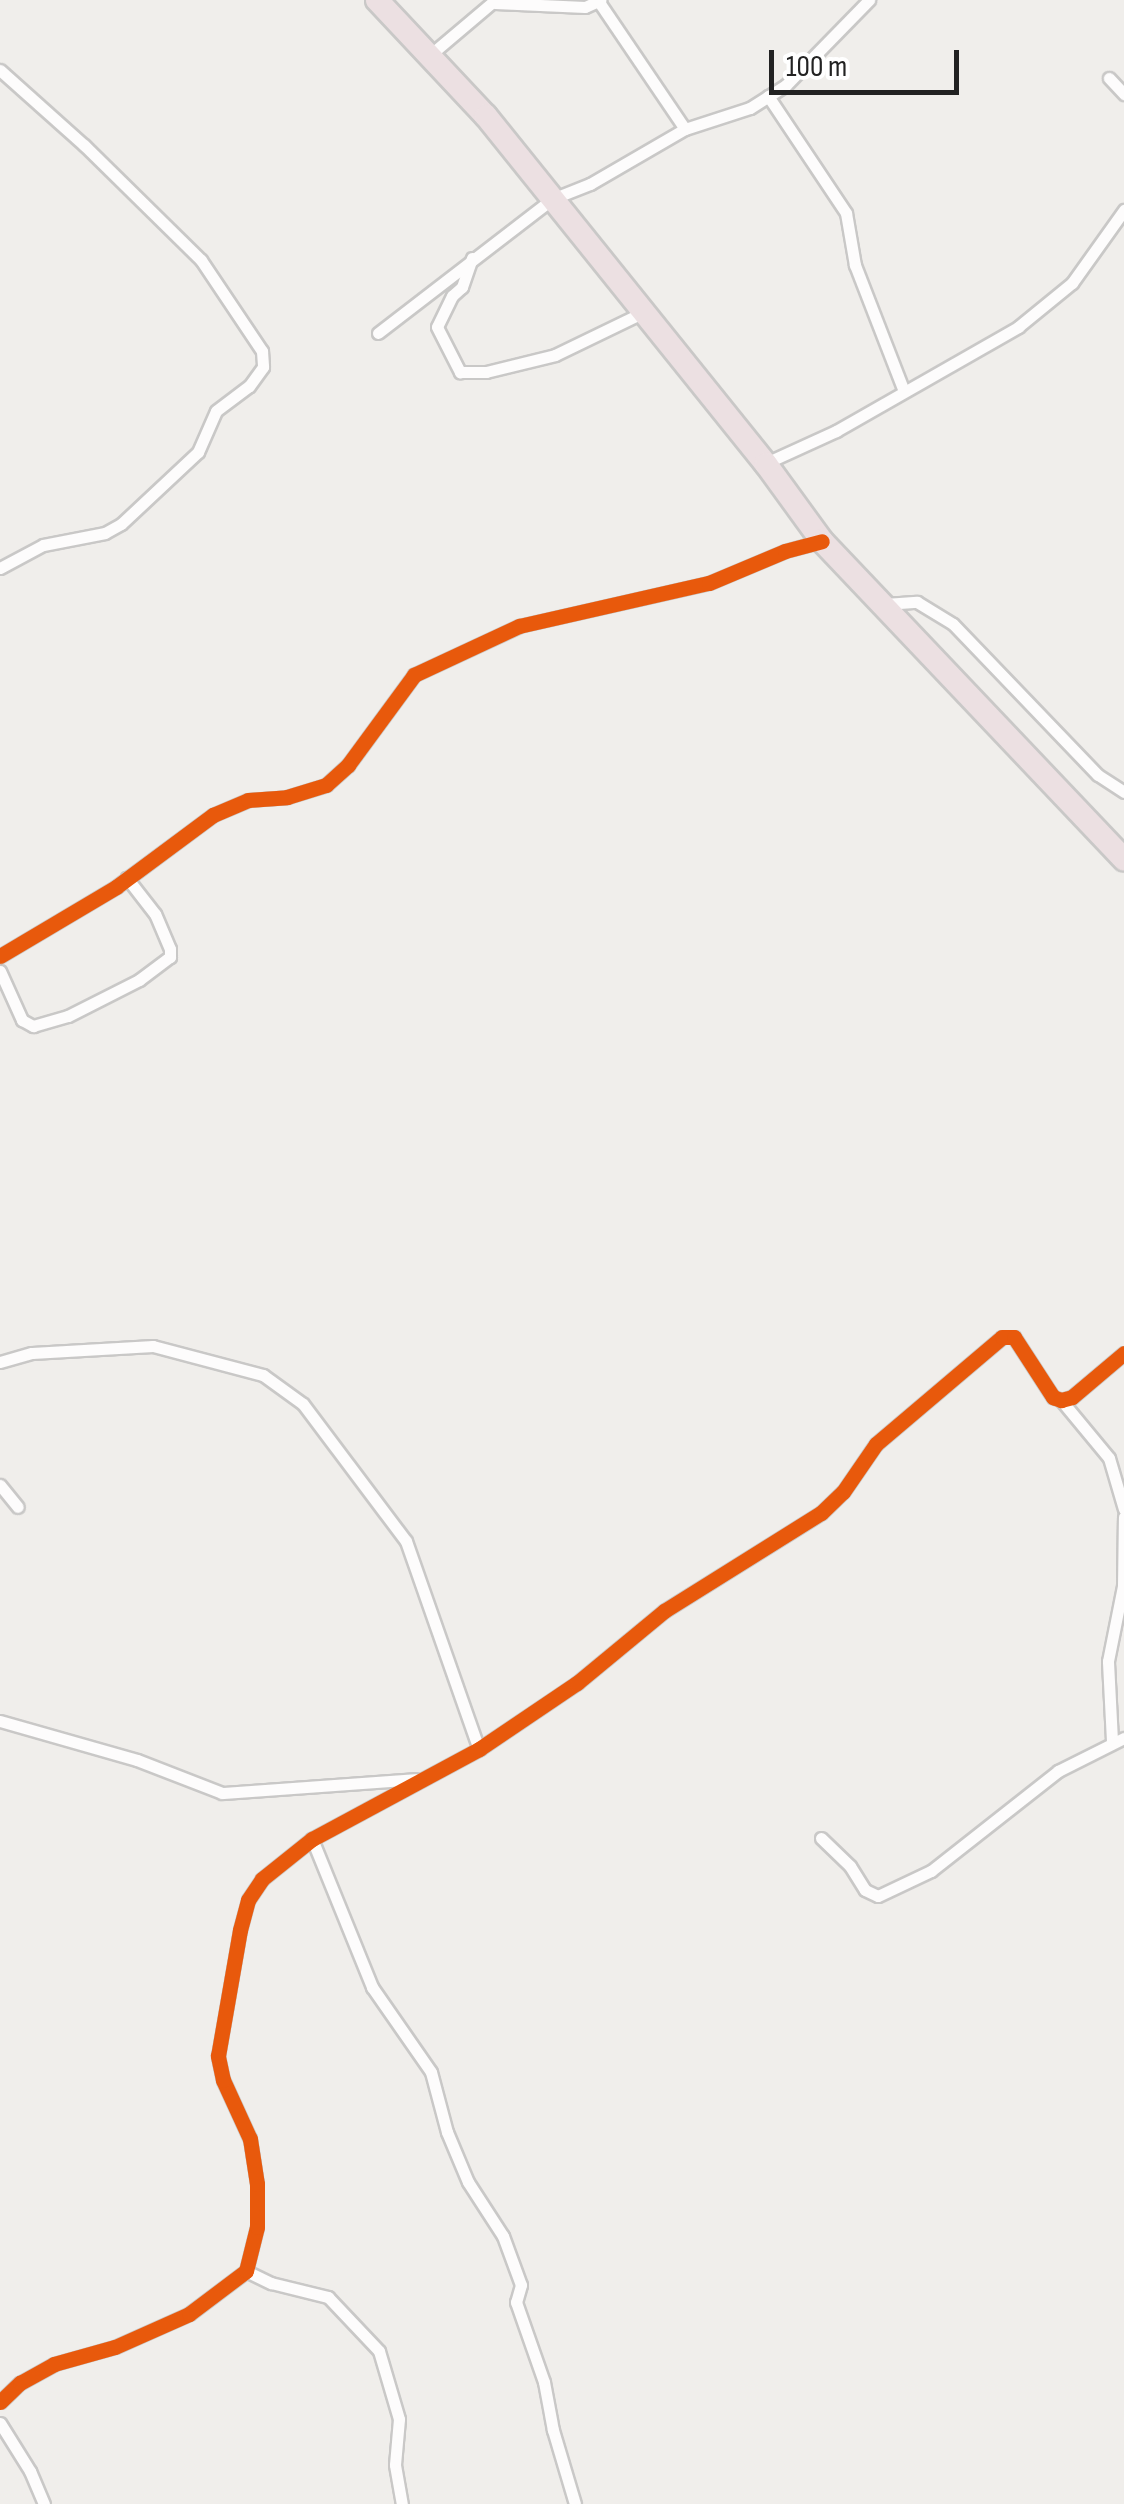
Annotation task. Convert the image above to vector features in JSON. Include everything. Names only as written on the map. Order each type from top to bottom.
[{"type":"highway","points":[[377,0],[430,55],[552,199],[766,464],[822,540],[1124,859]]},
{"type":"street","points":[[378,334],[394,326],[472,258],[552,199],[590,184],[686,129],[750,108],[768,96],[818,55],[869,0]]},
{"type":"street","points":[[430,55],[495,2],[572,7],[600,1],[686,129]]},
{"type":"street","points":[[0,70],[84,145],[201,260],[262,351],[263,367],[249,386],[216,411],[198,452],[121,524],[106,533],[43,545],[0,568]]},
{"type":"street","points":[[1109,78],[1124,94]]},
{"type":"street","points":[[768,96],[846,212],[855,265],[904,390]]},
{"type":"street","points":[[766,464],[836,430],[1018,326],[1072,282],[1124,210]]},
{"type":"street","points":[[472,258],[462,286],[452,296],[438,327],[460,372],[486,372],[555,356],[642,313]]},
{"type":"street","points":[[0,956],[127,878],[201,824],[236,804],[298,795],[326,784],[348,765],[414,675],[519,626],[709,583],[785,550],[822,540]]},
{"type":"street","points":[[885,604],[916,602],[953,624],[1098,776],[1124,792]]},
{"type":"street","points":[[0,972],[22,1020],[33,1026],[68,1016],[139,980],[170,957],[170,950],[155,914],[127,878]]},
{"type":"street","points":[[1,2398],[54,2364],[115,2347],[188,2314],[246,2271],[256,2226],[257,2184],[250,2139],[222,2080],[220,2042],[248,1900],[262,1880],[312,1838],[478,1748],[577,1683],[664,1611],[820,1513],[843,1492],[876,1444],[1002,1337],[1014,1337],[1053,1397],[1061,1400],[1109,1458],[1124,1509]]},
{"type":"street","points":[[0,1362],[32,1353],[153,1346],[263,1375],[303,1404],[406,1541],[478,1748]]},
{"type":"street","points":[[1061,1400],[1072,1398],[1124,1353]]},
{"type":"street","points":[[0,1485],[18,1507]]},
{"type":"street","points":[[821,1838],[850,1866],[865,1890],[878,1896],[930,1872],[1058,1771],[1118,1740],[1108,1661],[1121,1607],[1124,1517]]},
{"type":"street","points":[[0,1722],[137,1760],[222,1792],[419,1778]]},
{"type":"street","points":[[312,1838],[372,1986],[425,2060],[468,2182],[503,2236],[521,2285],[516,2302],[544,2382],[553,2430],[576,2504]]},
{"type":"street","points":[[246,2271],[271,2283],[328,2296],[379,2351],[399,2420],[395,2464],[402,2504]]},
{"type":"street","points":[[0,2424],[44,2504]]},
{"type":"cycle path","points":[[0,956],[116,887],[213,815],[248,800],[287,797],[326,785],[348,765],[414,675],[519,626],[709,583],[785,551],[822,541]]},
{"type":"cycle path","points":[[0,2402],[20,2383],[54,2364],[115,2347],[189,2314],[246,2271],[257,2227],[257,2184],[250,2139],[223,2080],[218,2056],[240,1930],[248,1900],[262,1879],[312,1839],[479,1749],[577,1683],[664,1611],[821,1513],[843,1492],[876,1444],[1002,1337],[1014,1337],[1053,1397],[1061,1400],[1072,1397],[1124,1353]]}]
